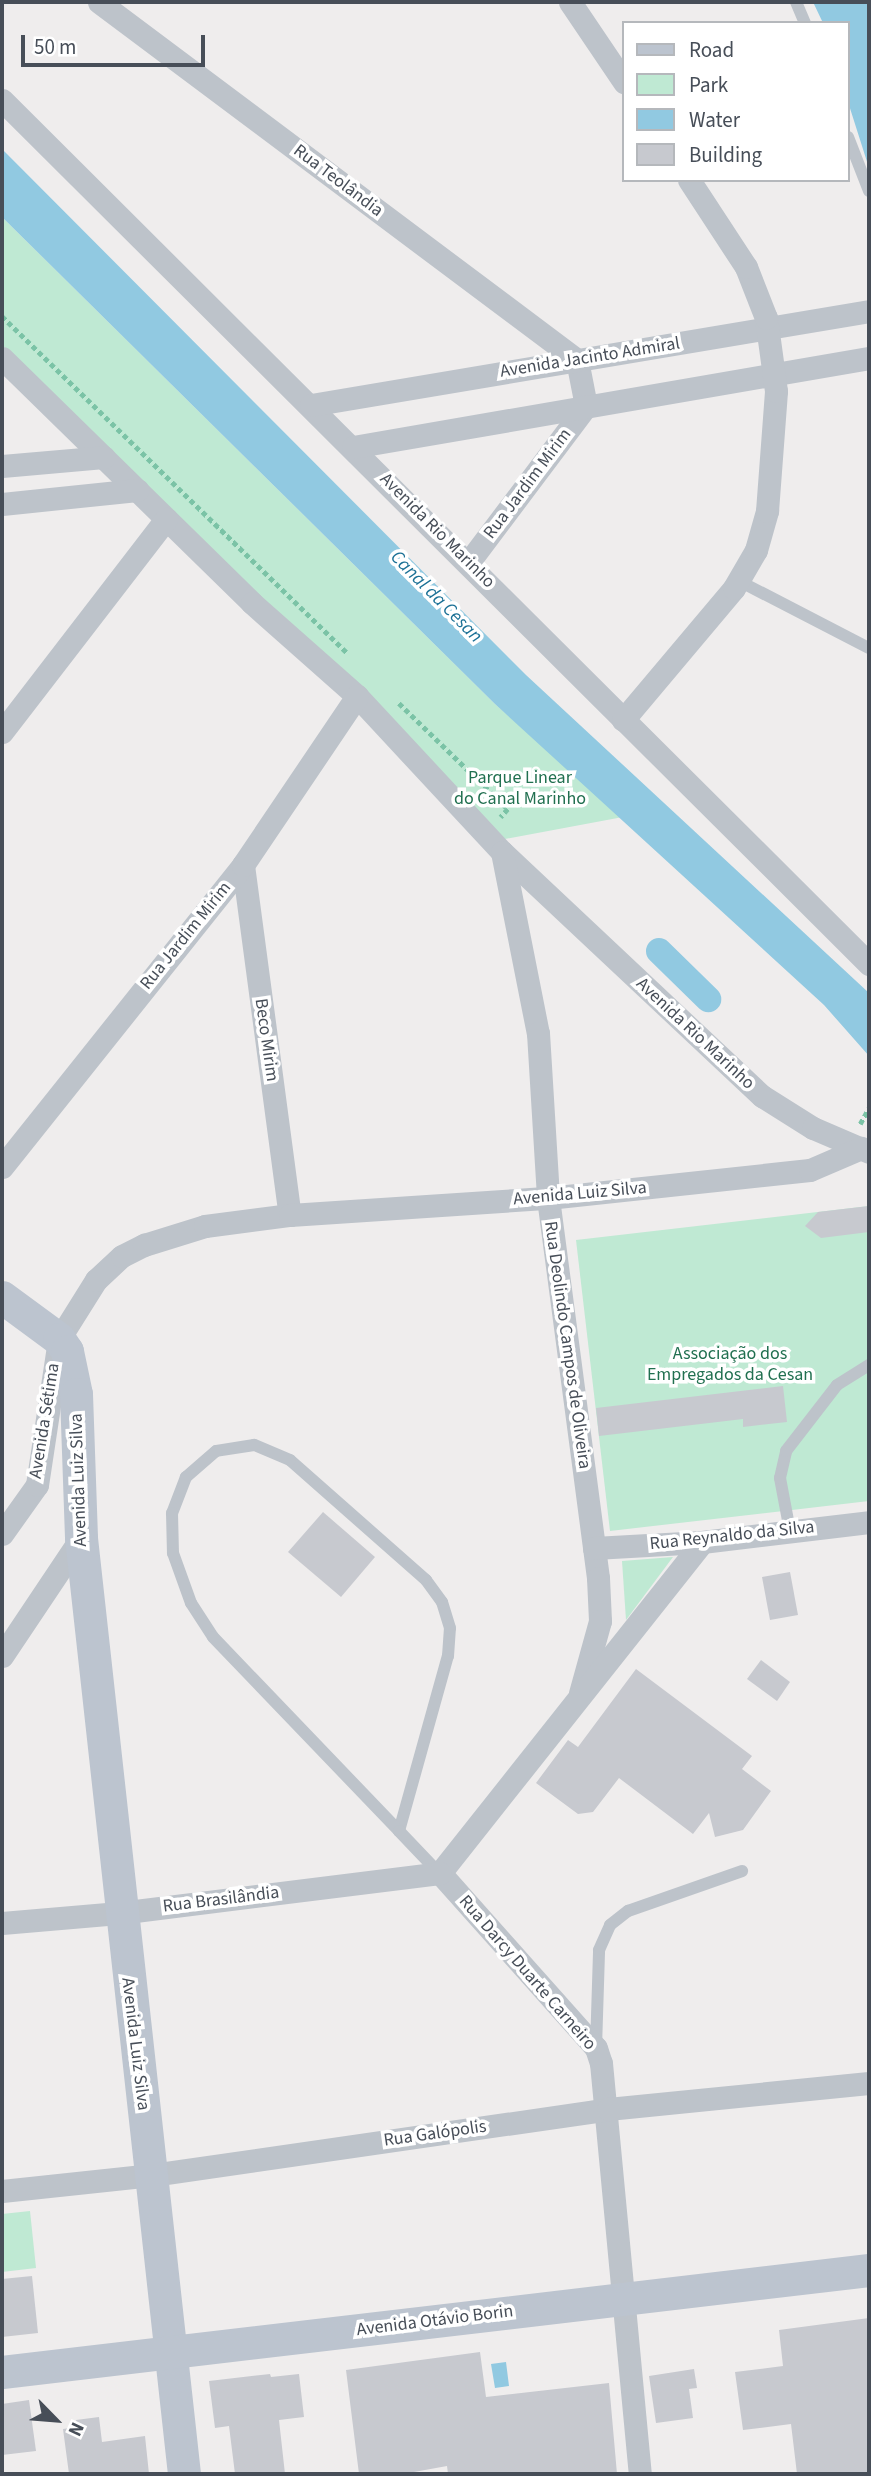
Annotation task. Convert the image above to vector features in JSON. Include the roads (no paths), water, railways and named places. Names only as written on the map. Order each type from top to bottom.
[{"type":"street","name":"Rua Teolândia","points":[[99,2],[577,360]]},
{"type":"street","points":[[570,2],[622,79]]},
{"type":"street","name":"Avenida Rio Marinho","points":[[2,100],[469,562],[623,720],[869,964]]},
{"type":"street","points":[[623,720],[738,581],[756,550],[767,511],[775,376],[768,329],[746,267],[690,182]]},
{"type":"street","name":"Avenida Jacinto Admiral","points":[[311,405],[869,311]]},
{"type":"street","name":"Avenida Rio Marinho","points":[[2,358],[166,519],[357,696],[502,852],[762,1096],[802,1122],[865,1150]]},
{"type":"street","points":[[353,447],[869,358]]},
{"type":"street","points":[[577,360],[586,406]]},
{"type":"street","name":"Rua Jardim Mirim","points":[[469,562],[586,406]]},
{"type":"street","points":[[2,466],[104,457]]},
{"type":"street","points":[[2,504],[137,490]]},
{"type":"street","points":[[2,732],[166,519]]},
{"type":"street","name":"Rua Jardim Mirim","points":[[2,1167],[243,865],[357,696]]},
{"type":"street","name":"Rua Deolindo Campos de Oliveira","points":[[502,852],[538,1033],[548,1198],[594,1548]]},
{"type":"street","name":"Beco Mirim","points":[[243,865],[290,1215]]},
{"type":"street","name":"Avenida Luiz Silva","points":[[184,2474],[152,2175],[119,1913],[81,1538],[76,1394],[67,1351],[59,1339],[96,1280],[122,1256],[205,1226],[290,1215],[548,1198],[810,1170],[865,1150]]},
{"type":"street","points":[[2,1297],[59,1339]]},
{"type":"street","name":"Avenida Sétima","points":[[2,1534],[37,1485],[59,1339]]},
{"type":"street","name":"Rua Reynaldo da Silva","points":[[594,1548],[702,1542],[869,1522]]},
{"type":"street","points":[[2,1656],[81,1538]]},
{"type":"street","points":[[440,1873],[702,1542]]},
{"type":"street","points":[[580,1693],[600,1621],[594,1548]]},
{"type":"street","name":"Rua Brasilândia","points":[[2,1923],[119,1913],[440,1873]]},
{"type":"street","name":"Rua Darcy Duarte Carneiro","points":[[440,1873],[596,2048],[608,2109],[640,2474]]},
{"type":"street","name":"Rua Galópolis","points":[[2,2191],[152,2175],[608,2109],[869,2083]]},
{"type":"street","name":"Avenida Otávio Borin","points":[[2,2372],[869,2270]]},
{"type":"lane","points":[[796,2],[803,21]]},
{"type":"lane","points":[[850,142],[869,191]]},
{"type":"lane","points":[[738,581],[869,648]]},
{"type":"lane","points":[[790,1531],[780,1478],[786,1451],[837,1385],[869,1365]]},
{"type":"lane","points":[[399,1831],[448,1656],[450,1628],[442,1602],[426,1580],[290,1460],[254,1445],[216,1451],[186,1477],[172,1513],[173,1553],[191,1604],[213,1637],[399,1831],[440,1873]]},
{"type":"lane","points":[[596,2048],[599,1950],[610,1925],[628,1911],[742,1871]]},
{"type":"water","points":[[813,2],[869,2],[869,168],[850,108],[850,21],[822,21]]},
{"type":"water","name":"Canal da Cesan","points":[[2,149],[526,675],[869,993],[869,1056],[824,1005],[495,704],[2,217]]},
{"type":"water","points":[[506,2362],[509,2386],[495,2388],[491,2364]]},
{"type":"waterway","points":[[659,951],[708,999]]},
{"type":"park label","name":"Parque Linear do Canal Marinho","points":[[520,789]]},
{"type":"park label","name":"Associação dos Empregados da Cesan","points":[[730,1365]]}]
